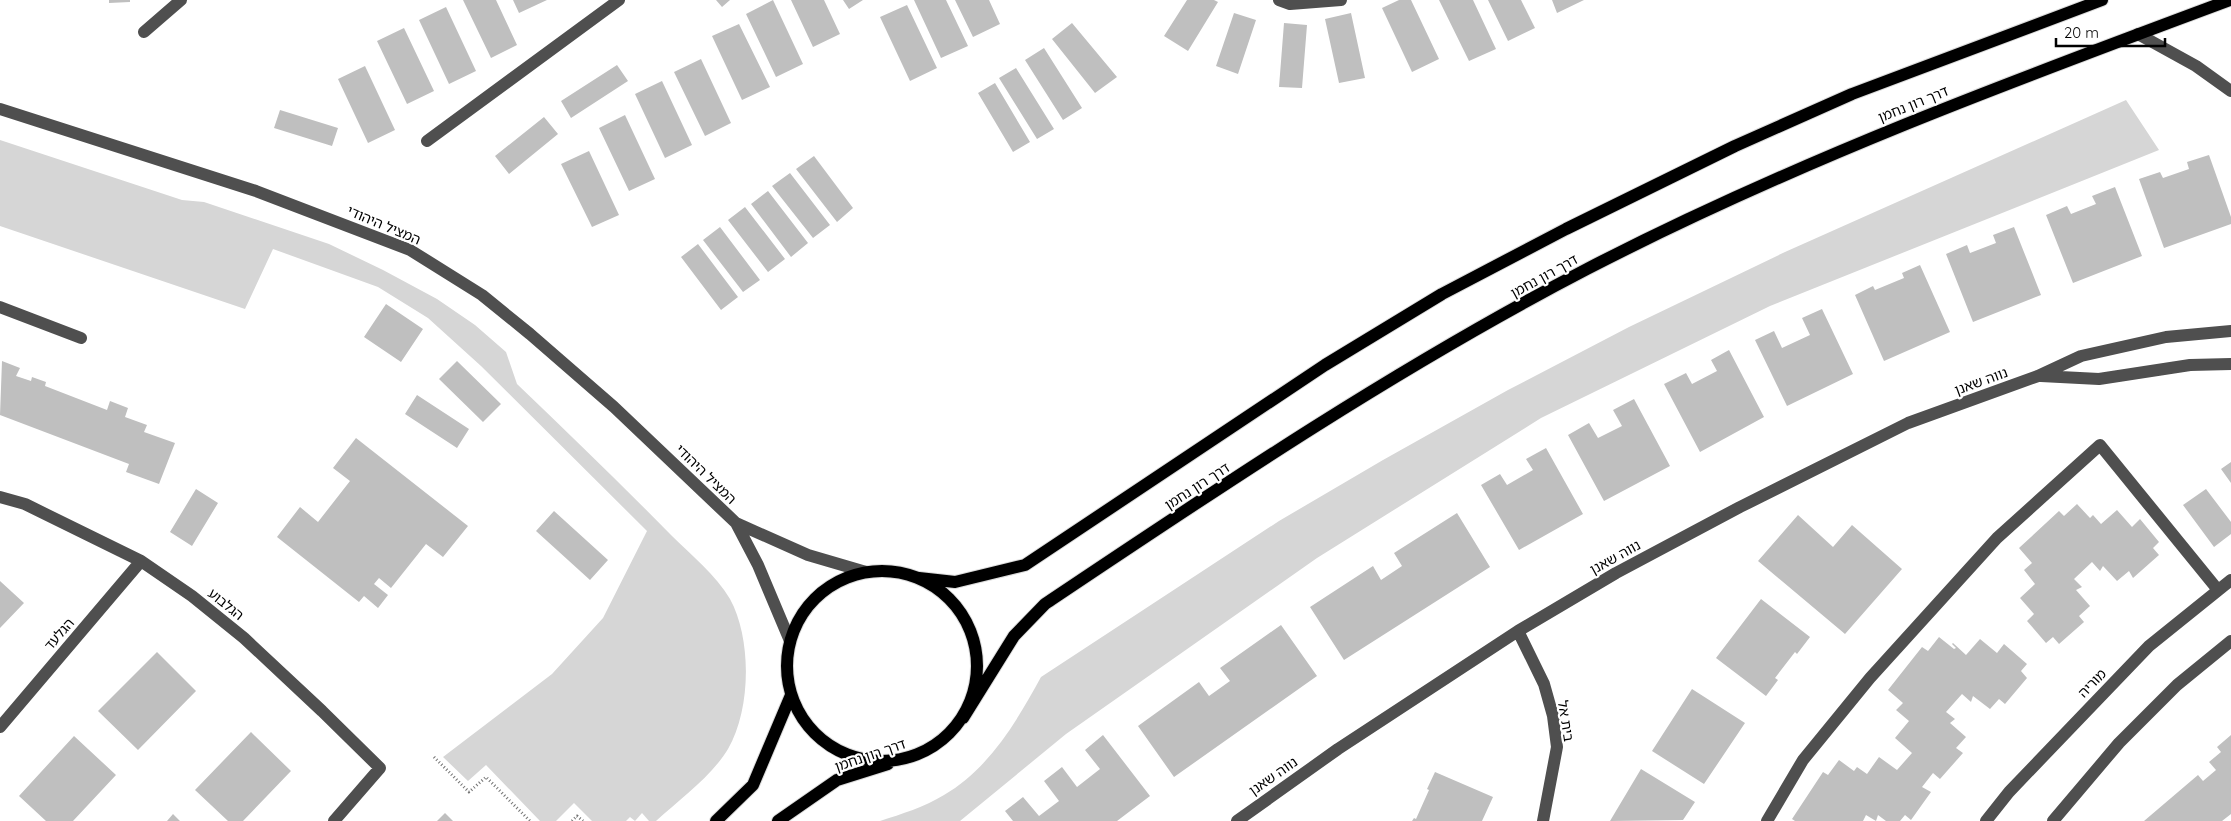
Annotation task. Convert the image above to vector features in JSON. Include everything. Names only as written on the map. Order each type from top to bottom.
[{"type":"main road","points":[[919,578],[943,592],[962,612],[974,638],[978,665],[974,693],[963,718],[945,738],[922,753],[891,762],[858,759],[828,746],[805,723],[791,694],[786,668],[790,641],[800,617],[818,595],[840,581],[866,572],[892,571],[919,578],[956,582],[1024,565],[1325,365],[1442,294],[1566,229],[1735,146],[1852,94],[2102,0]]},
{"type":"main road","name":"דרך רון נחמן","points":[[963,718],[1014,636],[1045,604],[1315,427],[1471,333],[1587,269],[1754,188],[1863,141],[2002,85],[2230,0]]},
{"type":"main road","points":[[716,821],[754,784],[791,694]]},
{"type":"main road","name":"דרך רון נחמן","points":[[778,821],[837,780],[922,753]]},
{"type":"street","points":[[144,32],[180,0]]},
{"type":"street","points":[[427,141],[619,0]]},
{"type":"street","points":[[1279,0],[1290,4],[1341,0]]},
{"type":"street","points":[[2138,34],[2196,66],[2231,91]]},
{"type":"street","name":"המציל היהודי","points":[[0,109],[256,191],[410,250],[482,295],[614,407],[736,523],[758,565],[790,641]]},
{"type":"street","points":[[0,306],[81,338]]},
{"type":"street","name":"נווה שאנן","points":[[1236,821],[1338,749],[1518,631],[1616,573],[1740,506],[1908,423],[2038,376],[2081,356],[2166,338],[2231,331]]},
{"type":"street","name":"נווה שאנן","points":[[2038,376],[2099,379],[2190,365],[2231,364]]},
{"type":"street","points":[[1767,821],[1803,760],[1870,678],[1997,538],[2100,445],[2218,590]]},
{"type":"street","name":"הגלבוע","points":[[0,497],[25,504],[141,561],[192,596],[244,638],[322,711],[380,768],[334,821]]},
{"type":"street","name":"המציל היהודי","points":[[736,523],[808,555],[866,572]]},
{"type":"street","name":"הגלעד","points":[[0,726],[141,561]]},
{"type":"street","name":"מוריה","points":[[1986,821],[2009,792],[2149,646],[2231,580]]},
{"type":"street","name":"בית אל","points":[[1518,631],[1544,684],[1553,716],[1557,747],[1543,821]]},
{"type":"street","points":[[2053,821],[2126,737],[2177,685],[2231,641]]},
{"type":"path","points":[[434,757],[469,792],[486,777],[530,821]]},
{"type":"path","points":[[572,821],[578,816],[583,821]]},
{"type":"shaded area","points":[[2126,100],[2159,150],[1770,306],[1541,418],[1317,558],[1066,734],[960,821],[880,821],[913,810],[944,795],[975,772],[1012,727],[1041,677],[1279,521],[1383,460],[1508,390],[1629,327],[1785,252]]},
{"type":"shaded area","points":[[0,140],[182,200],[204,202],[329,244],[437,299],[475,325],[506,352],[517,384],[703,566],[730,599],[742,634],[746,674],[745,695],[736,733],[728,749],[713,769],[656,821],[649,821],[642,813],[635,821],[630,817],[626,821],[592,821],[574,803],[556,821],[540,821],[486,765],[468,781],[443,757],[552,674],[603,618],[647,531],[481,366],[428,318],[378,287],[273,249],[245,309],[0,226]]},
{"type":"building","points":[[109,0],[130,0],[130,2],[109,3]]},
{"type":"building","points":[[463,0],[496,0],[517,45],[491,58]]},
{"type":"building","points":[[513,0],[547,0],[519,13]]},
{"type":"building","points":[[716,0],[730,0],[722,7]]},
{"type":"building","points":[[773,0],[803,64],[776,77],[746,14]]},
{"type":"building","points":[[791,0],[824,0],[840,34],[813,47]]},
{"type":"building","points":[[843,0],[863,0],[849,9]]},
{"type":"building","points":[[914,0],[946,0],[968,46],[941,58]]},
{"type":"building","points":[[955,0],[989,0],[1000,24],[973,37]]},
{"type":"building","points":[[1187,0],[1214,0],[1218,2],[1188,51],[1164,36]]},
{"type":"building","points":[[1399,0],[1411,0],[1439,59],[1412,72],[1382,8]]},
{"type":"building","points":[[1439,0],[1473,0],[1496,49],[1469,61]]},
{"type":"building","points":[[1488,0],[1521,0],[1535,28],[1508,41]]},
{"type":"building","points":[[1552,0],[1584,0],[1557,13]]},
{"type":"building","points":[[907,5],[937,68],[910,81],[880,17]]},
{"type":"building","points":[[446,7],[476,71],[449,84],[419,20]]},
{"type":"building","points":[[1234,13],[1256,20],[1238,74],[1216,66]]},
{"type":"building","points":[[1351,13],[1365,78],[1339,83],[1325,19]]},
{"type":"building","points":[[1072,23],[1117,77],[1095,93],[1052,39]]},
{"type":"building","points":[[1284,23],[1307,25],[1302,88],[1279,87]]},
{"type":"building","points":[[739,24],[770,87],[742,100],[712,36]]},
{"type":"building","points":[[404,28],[434,91],[407,104],[377,41]]},
{"type":"building","points":[[1044,48],[1082,108],[1063,120],[1025,60]]},
{"type":"building","points":[[701,59],[731,123],[705,136],[674,72]]},
{"type":"building","points":[[617,65],[628,81],[571,118],[561,101]]},
{"type":"building","points":[[365,66],[395,130],[368,143],[338,79]]},
{"type":"building","points":[[1016,68],[1054,129],[1037,139],[999,78]]},
{"type":"building","points":[[662,81],[692,145],[665,158],[635,94]]},
{"type":"building","points":[[995,83],[1030,142],[1013,152],[978,93]]},
{"type":"building","points":[[280,110],[338,128],[332,146],[274,128]]},
{"type":"building","points":[[625,115],[655,179],[629,191],[599,128]]},
{"type":"building","points":[[544,117],[558,134],[509,174],[495,156]]},
{"type":"building","points":[[589,151],[619,215],[592,227],[561,164]]},
{"type":"building","points":[[2209,155],[2231,217],[2231,224],[2164,248],[2139,179],[2160,172],[2163,178],[2189,169],[2187,162]]},
{"type":"building","points":[[814,156],[853,208],[837,222],[796,169]]},
{"type":"building","points":[[790,173],[830,225],[813,238],[772,186]]},
{"type":"building","points":[[2115,187],[2142,256],[2073,283],[2046,215],[2067,206],[2071,214],[2096,204],[2092,196]]},
{"type":"building","points":[[768,191],[808,243],[791,257],[751,204]]},
{"type":"building","points":[[745,207],[785,259],[768,272],[728,220]]},
{"type":"building","points":[[720,227],[760,280],[743,292],[703,240]]},
{"type":"building","points":[[2014,227],[2041,295],[1973,322],[1946,254],[1967,245],[1970,253],[1996,243],[1993,235]]},
{"type":"building","points":[[698,244],[738,297],[721,310],[681,257]]},
{"type":"building","points":[[1920,265],[1950,332],[1884,361],[1855,295],[1873,286],[1875,290],[1904,278],[1902,273]]},
{"type":"building","points":[[386,304],[423,329],[401,362],[364,337]]},
{"type":"building","points":[[1822,309],[1853,374],[1787,406],[1755,340],[1774,331],[1782,348],[1810,335],[1802,318]]},
{"type":"building","points":[[1729,350],[1764,417],[1700,452],[1664,384],[1686,373],[1692,384],[1717,371],[1711,360]]},
{"type":"building","points":[[2,361],[20,368],[16,376],[31,381],[32,377],[46,382],[45,386],[107,410],[110,401],[128,408],[125,417],[147,425],[144,432],[175,443],[159,484],[126,472],[129,464],[0,415]]},
{"type":"building","points":[[457,361],[501,404],[483,422],[439,379]]},
{"type":"building","points":[[417,395],[469,429],[457,448],[405,414]]},
{"type":"building","points":[[1634,399],[1670,466],[1604,501],[1568,435],[1589,423],[1598,438],[1622,426],[1613,410]]},
{"type":"building","points":[[356,438],[468,526],[443,557],[426,544],[391,588],[379,578],[374,584],[388,595],[378,608],[364,596],[359,602],[277,537],[300,507],[318,522],[350,481],[333,468]]},
{"type":"building","points":[[1546,448],[1583,514],[1519,550],[1481,485],[1500,474],[1507,485],[1533,470],[1526,459]]},
{"type":"building","points":[[2231,462],[2231,483],[2221,469]]},
{"type":"building","points":[[196,489],[218,503],[192,546],[170,532]]},
{"type":"building","points":[[2206,489],[2231,522],[2231,534],[2214,547],[2183,505]]},
{"type":"building","points":[[2077,504],[2090,518],[2093,515],[2101,524],[2117,510],[2132,527],[2140,519],[2159,542],[2153,548],[2159,555],[2133,578],[2129,571],[2117,581],[2103,566],[2100,571],[2092,562],[2074,579],[2082,587],[2076,590],[2090,606],[2079,616],[2084,622],[2059,644],[2053,637],[2046,643],[2027,621],[2034,614],[2020,598],[2035,584],[2024,570],[2032,563],[2019,548],[2059,511],[2064,516]]},
{"type":"building","points":[[554,511],[608,560],[590,580],[536,531]]},
{"type":"building","points":[[1457,513],[1490,567],[1344,660],[1310,607],[1373,566],[1381,580],[1402,566],[1394,553]]},
{"type":"building","points":[[1798,515],[1833,547],[1852,525],[1902,569],[1845,634],[1758,561]]},
{"type":"building","points":[[0,581],[24,603],[0,628]]},
{"type":"building","points":[[1761,599],[1810,637],[1797,654],[1795,652],[1775,678],[1778,680],[1766,696],[1716,658]]},
{"type":"building","points":[[1281,625],[1317,676],[1174,777],[1138,726],[1199,682],[1209,696],[1230,681],[1220,668]]},
{"type":"building","points":[[1939,637],[1954,649],[1956,648],[1953,643],[1966,655],[1980,639],[1997,653],[2004,644],[2027,664],[2021,671],[2027,678],[2005,704],[1999,699],[1990,709],[1973,696],[1971,702],[1962,694],[1946,712],[1955,719],[1950,723],[1966,737],[1956,748],[1963,753],[1940,779],[1933,773],[1922,787],[1931,792],[1911,820],[1905,815],[1900,821],[1886,821],[1878,815],[1876,821],[1866,815],[1863,821],[1795,821],[1792,819],[1823,772],[1828,775],[1839,760],[1854,771],[1857,767],[1867,774],[1879,757],[1897,770],[1912,753],[1895,738],[1909,721],[1896,710],[1903,703],[1888,690],[1922,647],[1928,651]]},
{"type":"building","points":[[157,652],[196,691],[138,750],[98,711]]},
{"type":"building","points":[[1692,689],[1745,723],[1704,784],[1652,751]]},
{"type":"building","points":[[251,732],[291,771],[243,821],[228,821],[195,790]]},
{"type":"building","points":[[1103,735],[1150,796],[1117,821],[1013,821],[1005,811],[1023,797],[1039,816],[1059,801],[1044,781],[1062,767],[1077,787],[1100,769],[1085,750]]},
{"type":"building","points":[[2231,735],[2231,814],[2222,821],[2144,821],[2198,775],[2203,781],[2216,770],[2209,762],[2221,752],[2217,747]]},
{"type":"building","points":[[74,736],[116,775],[73,821],[46,821],[19,796]]},
{"type":"building","points":[[1641,769],[1695,802],[1683,820],[1610,821]]},
{"type":"building","points":[[1435,772],[1493,797],[1482,821],[1412,821],[1414,818],[1416,819]]},
{"type":"building","points":[[445,813],[453,821],[437,821]]},
{"type":"building","points":[[173,814],[180,821],[167,821]]}]
